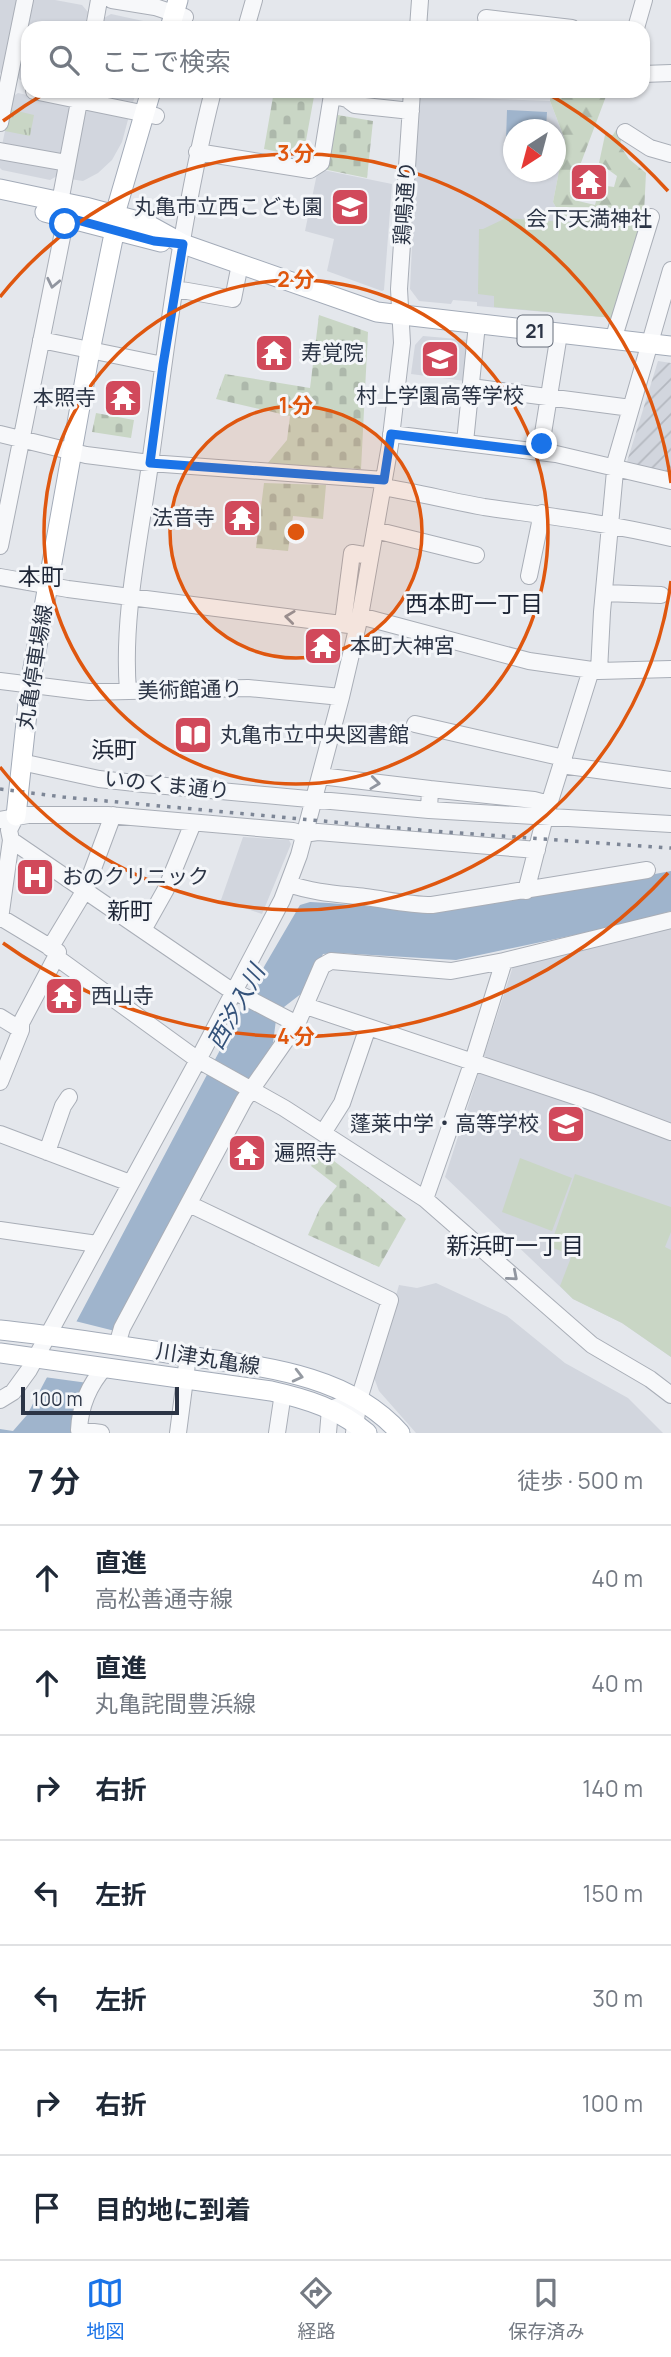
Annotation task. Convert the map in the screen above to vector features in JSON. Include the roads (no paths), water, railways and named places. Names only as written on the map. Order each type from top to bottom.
[{"type":"main road","points":[[150,115],[151,98]]},
{"type":"main road","points":[[150,115],[159,98]]},
{"type":"main road","name":"丸亀停車場線","points":[[5,820],[21,762],[48,585],[90,351],[119,220],[150,115]]},
{"type":"main road","points":[[0,190],[63,209]]},
{"type":"main road","points":[[0,202],[63,209],[119,220]]},
{"type":"main road","name":"21","points":[[119,220],[154,241],[183,244],[377,312],[671,346]]},
{"type":"main road","name":"川津丸亀線","points":[[0,1330],[50,1346],[108,1355],[185,1378],[311,1400],[330,1409],[358,1430]]},
{"type":"main road","name":"川津丸亀線","points":[[0,1353],[50,1346],[108,1355],[188,1356],[290,1374],[317,1380],[359,1399],[400,1433]]},
{"type":"street","points":[[0,122],[4,85],[25,0]]},
{"type":"street","points":[[95,21],[99,0]]},
{"type":"street","points":[[112,0],[180,14]]},
{"type":"street","points":[[248,21],[254,0]]},
{"type":"street","points":[[418,21],[420,0]]},
{"type":"street","points":[[638,21],[644,0]]},
{"type":"street","points":[[486,18],[512,21]]},
{"type":"street","points":[[650,74],[671,74]]},
{"type":"street","points":[[0,546],[41,340],[63,209],[67,163],[80,98]]},
{"type":"street","points":[[91,98],[150,115]]},
{"type":"street","points":[[128,691],[126,662],[132,597],[163,365],[197,152],[211,98]]},
{"type":"street","points":[[197,152],[310,170],[321,163],[332,98]]},
{"type":"street","points":[[343,98],[355,105],[411,111]]},
{"type":"street","name":"鶏鳴通り","points":[[0,1400],[13,1392],[50,1346],[97,1244],[130,1183],[240,995],[289,884],[341,697],[353,622],[370,556],[391,434],[402,343],[399,289],[412,98]]},
{"type":"street","points":[[625,132],[650,149],[671,154]]},
{"type":"street","points":[[0,150],[67,163]]},
{"type":"street","points":[[613,340],[651,217]]},
{"type":"street","points":[[176,289],[233,299],[240,264]]},
{"type":"street","points":[[526,891],[562,761],[595,671],[615,468],[671,270]]},
{"type":"street","points":[[465,442],[477,324]]},
{"type":"street","points":[[540,452],[559,334]]},
{"type":"street","points":[[41,340],[163,365]]},
{"type":"street","points":[[471,387],[631,408]]},
{"type":"street","points":[[0,434],[71,452],[150,463],[383,484],[483,506],[542,513],[671,538]]},
{"type":"street","points":[[391,434],[569,456],[671,481]]},
{"type":"street","points":[[529,576],[542,513]]},
{"type":"street","points":[[375,530],[476,555]]},
{"type":"street","points":[[0,577],[132,597],[353,622],[529,662],[595,671],[671,669]]},
{"type":"street","points":[[604,593],[661,595]]},
{"type":"street","name":"美術館通り","points":[[0,681],[89,692],[248,688],[341,697]]},
{"type":"street","points":[[415,724],[562,761],[671,780]]},
{"type":"street","name":"いのくま通り","points":[[21,762],[110,780],[429,810],[547,811]]},
{"type":"street","points":[[320,776],[535,801],[547,811],[671,824]]},
{"type":"street","points":[[429,810],[430,789]]},
{"type":"street","points":[[537,850],[318,832],[303,834],[113,815],[5,820],[11,840],[0,918],[53,952],[202,1063],[323,1133],[425,1199],[592,1345],[650,1379],[671,1395]]},
{"type":"street","points":[[0,1082],[21,1030],[21,1023],[85,890],[113,815]]},
{"type":"street","points":[[143,930],[166,889],[193,823]]},
{"type":"street","points":[[11,840],[240,995],[297,1024]]},
{"type":"street","points":[[289,884],[325,893],[408,905],[432,905],[647,870]]},
{"type":"street","points":[[101,1433],[79,1430],[80,1413],[93,1380],[251,1090],[297,1024],[322,966],[331,961],[451,971],[503,961],[671,919]]},
{"type":"street","points":[[425,1199],[473,1061],[503,961]]},
{"type":"street","points":[[306,1006],[473,1061],[671,1132]]},
{"type":"street","points":[[0,1017],[21,1030]]},
{"type":"street","points":[[323,1133],[342,1103],[368,1027]]},
{"type":"street","points":[[47,1152],[63,1106],[69,1097]]},
{"type":"street","points":[[0,1134],[130,1183]]},
{"type":"street","points":[[189,1204],[390,1300]]},
{"type":"street","points":[[0,1230],[97,1244]]},
{"type":"street","points":[[358,1430],[359,1399],[395,1284]]},
{"type":"street","points":[[178,1433],[188,1356]]},
{"type":"street","points":[[277,1433],[283,1393]]},
{"type":"street","points":[[328,1433],[330,1409],[359,1399]]},
{"type":"water","points":[[507,110],[547,112],[547,119],[507,119]]},
{"type":"water","points":[[671,871],[671,911],[617,926],[456,960],[323,954],[306,990],[284,1007],[276,1020],[273,1043],[89,1378],[72,1433],[0,1433],[0,1429],[13,1431],[27,1415],[265,965],[300,905],[310,902],[399,909],[570,890]]},
{"type":"railway","points":[[0,789],[431,831],[671,848]]},
{"type":"place","name":"会下天満神社","points":[[589,182]]},
{"type":"place","name":"丸亀市立西こども園","points":[[350,207]]},
{"type":"place","name":"寿覚院","points":[[274,353]]},
{"type":"place","name":"村上学園高等学校","points":[[440,359]]},
{"type":"place","name":"本照寺","points":[[123,398]]},
{"type":"place","name":"法音寺","points":[[242,518]]},
{"type":"place","name":"本町大神宮","points":[[323,646]]},
{"type":"place","name":"丸亀市立中央図書館","points":[[193,735]]},
{"type":"place","name":"おのクリニック","points":[[35,877]]},
{"type":"place","name":"西山寺","points":[[64,996]]},
{"type":"place","name":"蓬莱中学・高等学校","points":[[566,1124]]},
{"type":"place","name":"遍照寺","points":[[247,1153]]},
{"type":"district","name":"本町","points":[[41,577]]},
{"type":"district","name":"西本町一丁目","points":[[474,604]]},
{"type":"district","name":"浜町","points":[[114,750]]},
{"type":"district","name":"新町","points":[[130,911]]},
{"type":"district","name":"新浜町一丁目","points":[[515,1246]]},
{"type":"water label","name":"西汐入川","points":[[236,1007]]}]
